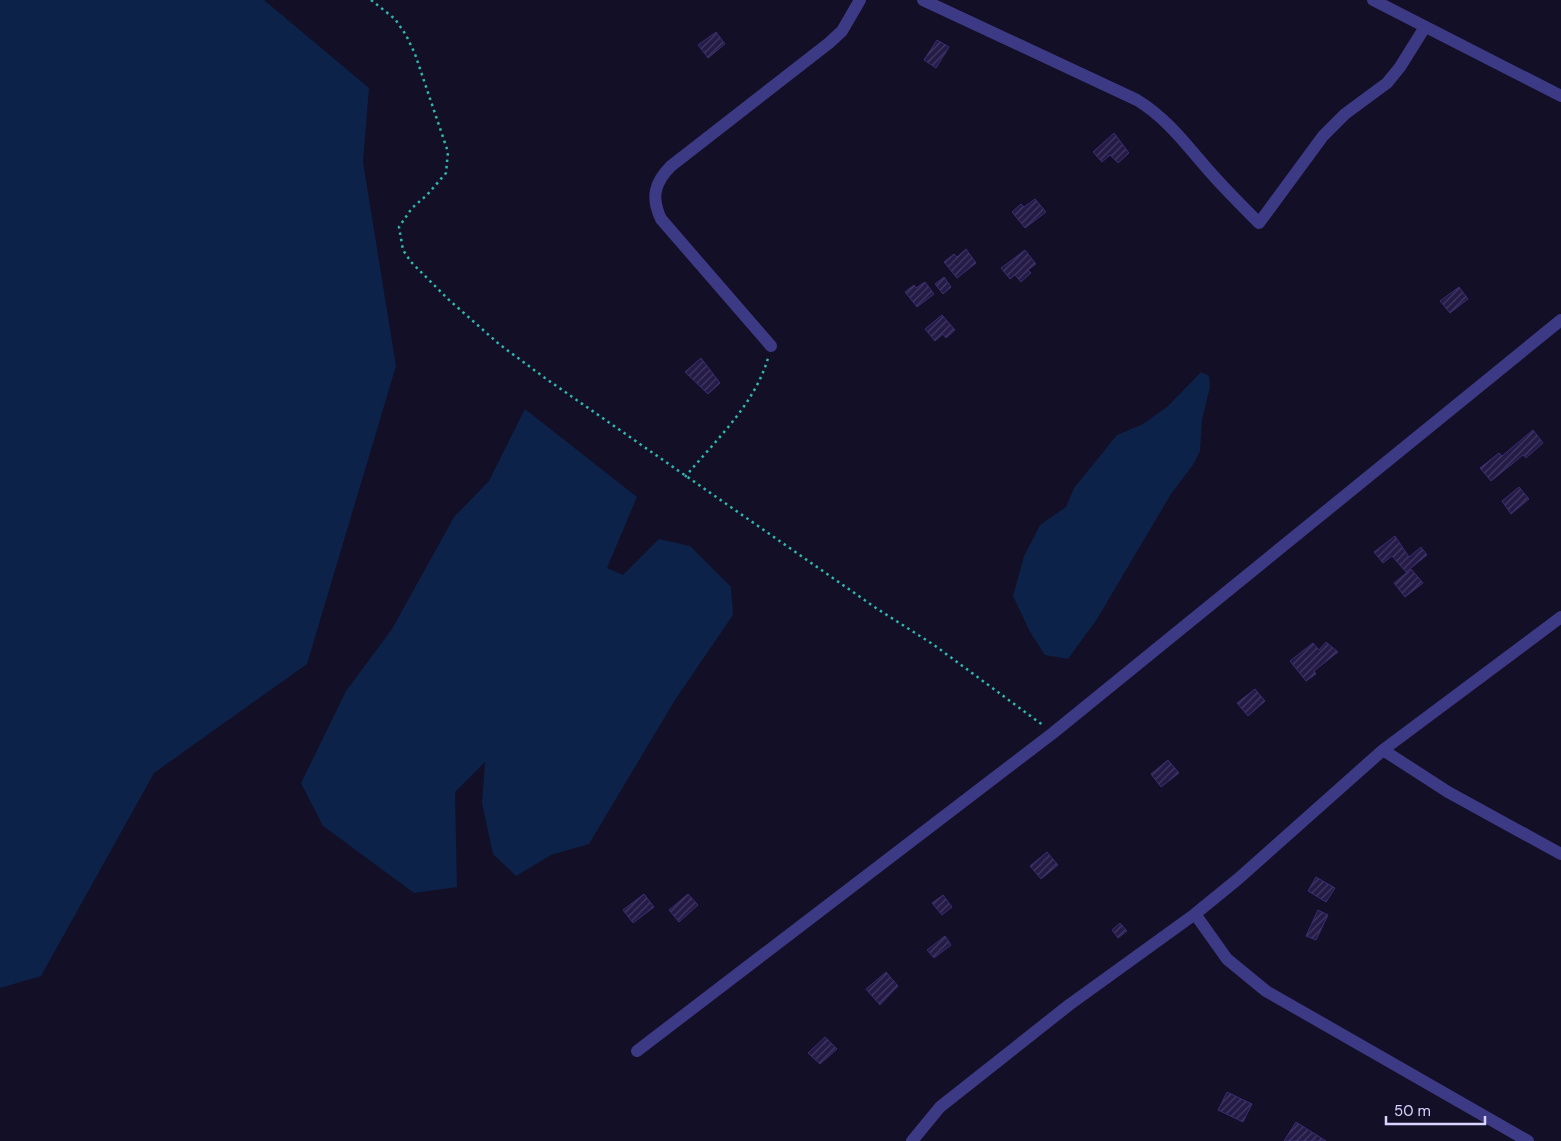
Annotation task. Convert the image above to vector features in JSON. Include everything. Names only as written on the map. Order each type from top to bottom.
[{"type":"street","points":[[771,346],[661,219],[656,208],[656,187],[660,176],[670,166],[829,43],[842,30],[860,0]]},
{"type":"street","points":[[923,0],[1053,60],[1154,110],[1167,121],[1210,172],[1259,223],[1323,136],[1339,119],[1387,83],[1400,67],[1425,27]]},
{"type":"street","points":[[1373,0],[1561,96]]},
{"type":"street","points":[[637,1051],[1053,733],[1561,320]]},
{"type":"street","points":[[912,1141],[940,1107],[1069,1005],[1195,914],[1238,879],[1384,750],[1561,617]]},
{"type":"street","points":[[1384,750],[1448,792],[1561,854]]},
{"type":"street","points":[[1195,914],[1227,959],[1266,991],[1528,1141]]},
{"type":"path","points":[[371,0],[395,19],[406,35],[415,54],[448,152],[446,173],[427,195],[412,208],[399,228],[403,250],[431,283],[498,344],[685,477],[876,608],[934,645],[1053,733]]},
{"type":"path","points":[[685,477],[742,408],[754,390],[764,370],[771,346]]},
{"type":"water","points":[[0,0],[264,0],[369,88],[363,162],[396,366],[307,664],[154,773],[41,976],[0,988]]},
{"type":"water","points":[[1201,372],[1209,376],[1210,387],[1202,419],[1200,451],[1193,465],[1171,494],[1097,619],[1068,659],[1045,655],[1030,632],[1013,596],[1024,556],[1040,525],[1066,507],[1074,488],[1117,435],[1143,424],[1167,407]]},
{"type":"water","points":[[525,409],[637,497],[607,568],[623,575],[659,539],[690,546],[731,587],[733,615],[675,700],[589,844],[551,855],[516,876],[493,854],[482,803],[485,762],[455,792],[457,887],[414,893],[323,826],[301,783],[346,691],[392,629],[454,517],[489,481]]},
{"type":"building","points":[[716,32],[725,44],[708,58],[698,45]]},
{"type":"building","points":[[937,40],[949,47],[936,68],[924,60]]},
{"type":"building","points":[[1114,133],[1129,153],[1118,163],[1110,155],[1102,162],[1093,152]]},
{"type":"building","points":[[1035,199],[1046,212],[1025,228],[1012,212],[1021,204],[1024,207]]},
{"type":"building","points":[[966,249],[976,263],[957,278],[944,262],[954,254],[957,257]]},
{"type":"building","points":[[1025,250],[1036,264],[1028,270],[1031,273],[1021,282],[1015,275],[1010,279],[1001,268]]},
{"type":"building","points":[[944,277],[951,287],[943,294],[935,284]]},
{"type":"building","points":[[925,282],[934,294],[917,307],[905,292],[914,285],[916,288]]},
{"type":"building","points":[[1459,287],[1468,299],[1450,313],[1440,301]]},
{"type":"building","points":[[942,315],[955,330],[946,338],[943,334],[935,341],[925,329]]},
{"type":"building","points":[[701,358],[720,383],[708,394],[685,372]]},
{"type":"building","points":[[1533,430],[1543,443],[1526,458],[1523,455],[1491,481],[1480,468],[1499,453],[1502,456]]},
{"type":"building","points":[[1519,487],[1529,499],[1511,514],[1502,501]]},
{"type":"building","points":[[1395,536],[1409,557],[1421,547],[1427,555],[1406,572],[1392,556],[1383,563],[1374,552]]},
{"type":"building","points":[[1411,569],[1423,583],[1405,597],[1394,583]]},
{"type":"building","points":[[1326,642],[1338,652],[1314,671],[1316,674],[1306,681],[1290,661],[1313,643],[1319,650]]},
{"type":"building","points":[[1255,689],[1265,701],[1248,716],[1237,703]]},
{"type":"building","points":[[1168,760],[1179,773],[1161,787],[1151,774]]},
{"type":"building","points":[[1047,852],[1058,865],[1041,879],[1030,866]]},
{"type":"building","points":[[1316,877],[1335,888],[1326,902],[1308,891]]},
{"type":"building","points":[[644,894],[654,907],[633,923],[623,910]]},
{"type":"building","points":[[688,894],[698,905],[679,922],[669,910]]},
{"type":"building","points":[[943,895],[952,907],[942,915],[932,903]]},
{"type":"building","points":[[1318,910],[1328,915],[1316,940],[1306,936]]},
{"type":"building","points":[[1120,923],[1127,931],[1118,938],[1112,930]]},
{"type":"building","points":[[945,936],[951,945],[934,958],[927,950]]},
{"type":"building","points":[[886,972],[898,986],[880,1005],[866,989]]},
{"type":"building","points":[[825,1037],[837,1049],[820,1064],[808,1053]]},
{"type":"building","points":[[1227,1092],[1252,1104],[1243,1122],[1218,1110]]},
{"type":"building","points":[[1296,1122],[1326,1141],[1284,1141]]}]
